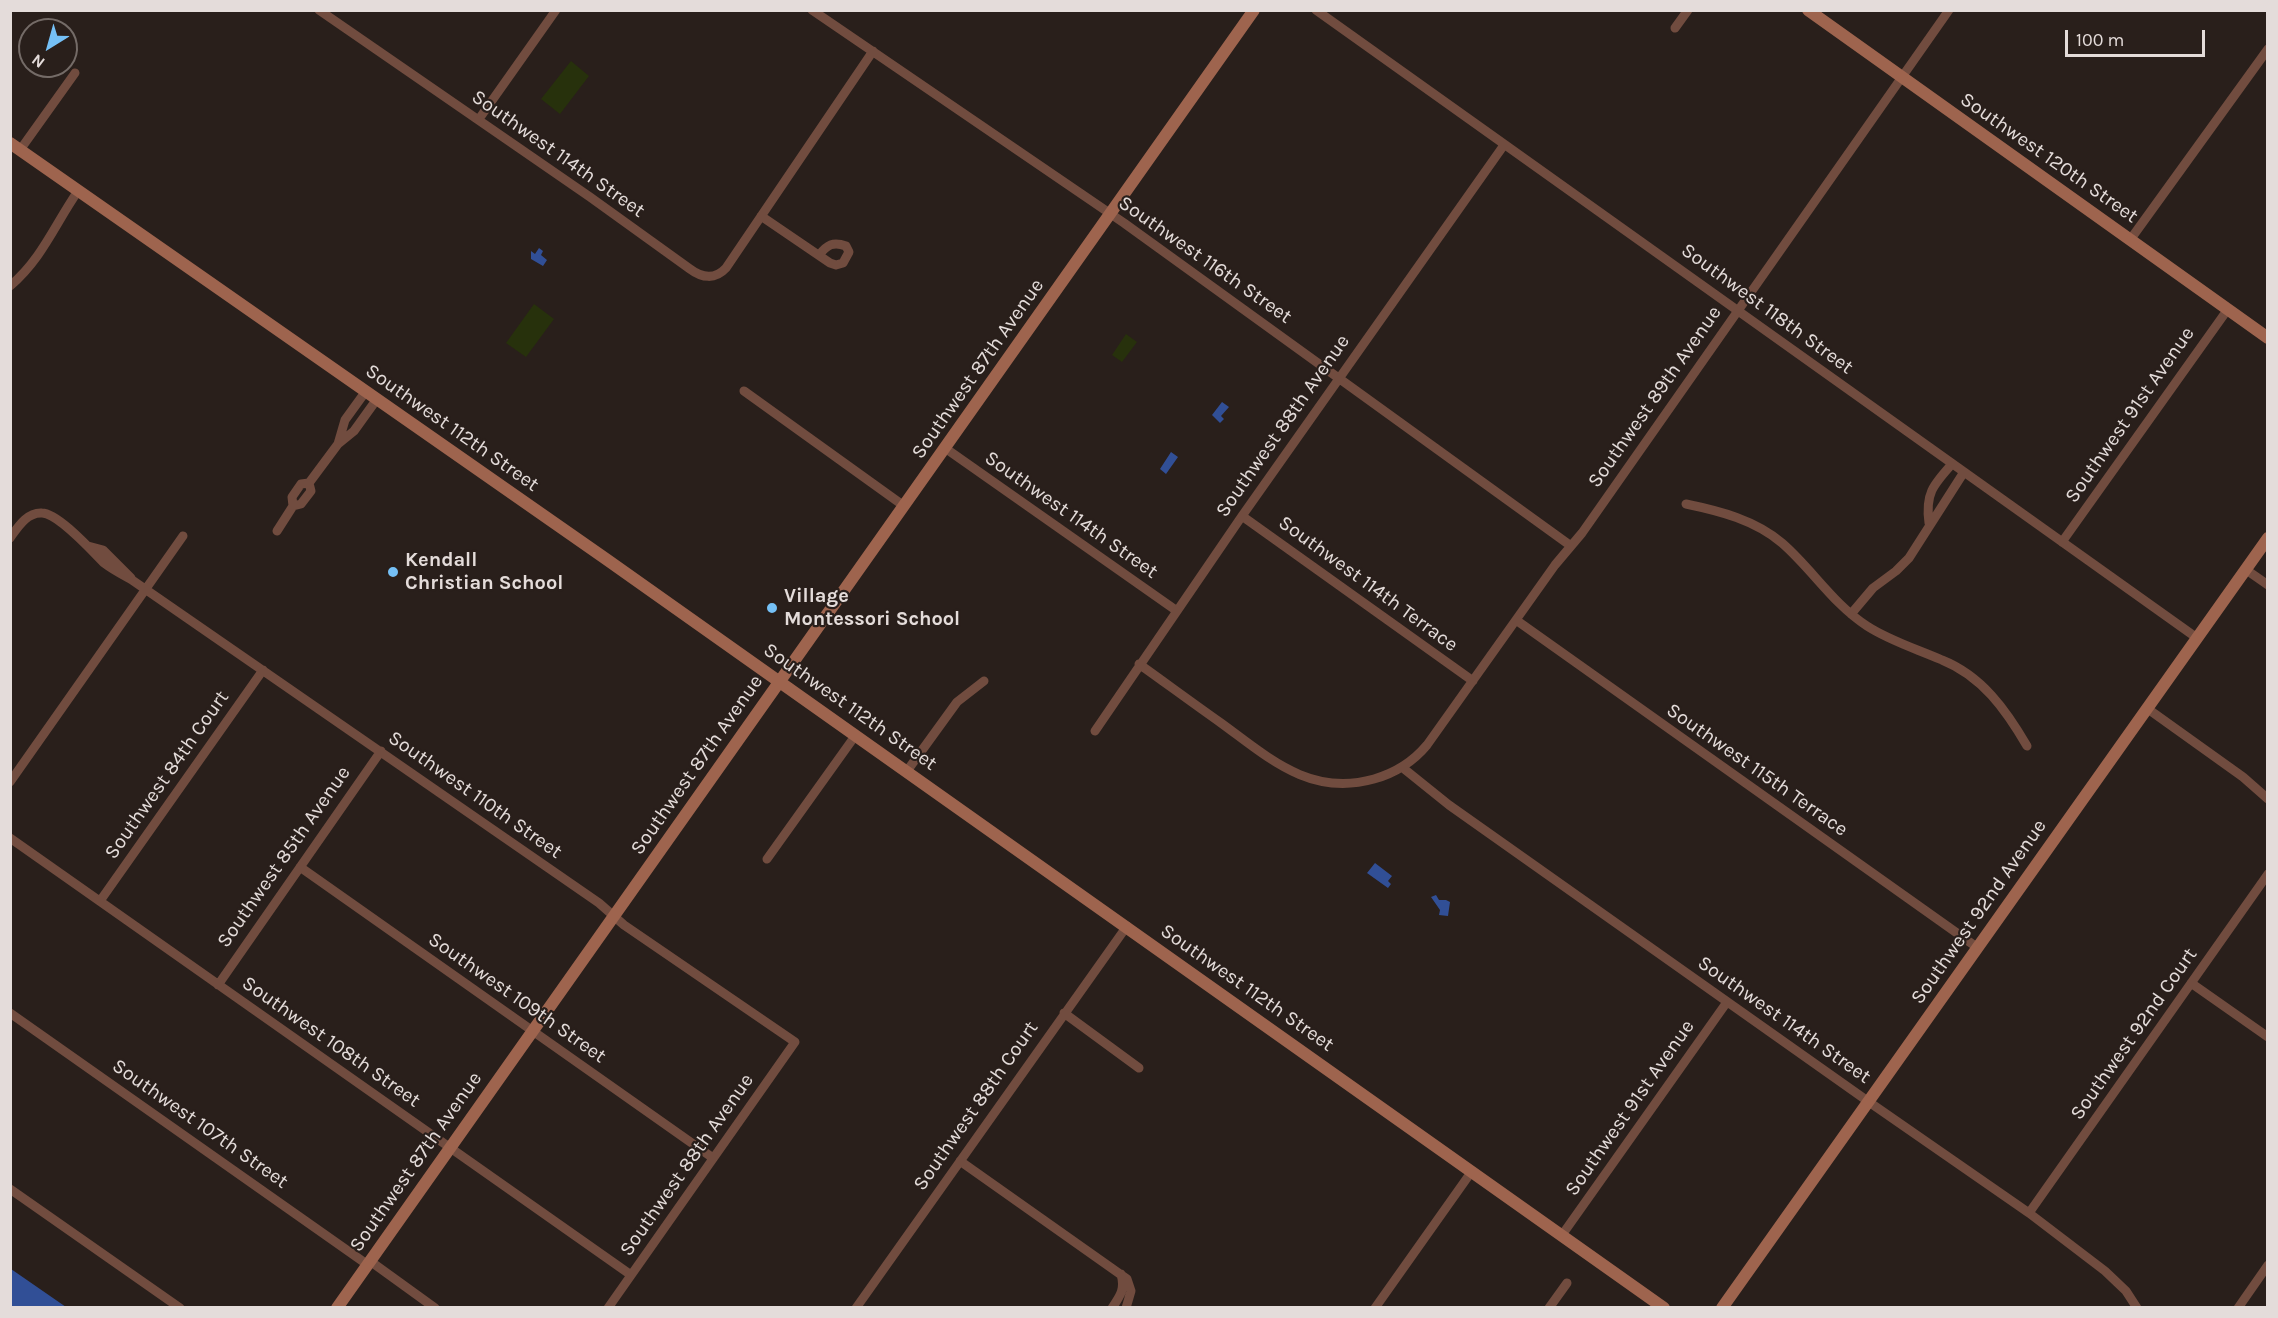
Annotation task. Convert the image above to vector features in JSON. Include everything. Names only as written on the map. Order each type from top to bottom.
[{"type":"main road","name":"Southwest 87th Avenue","points":[[337,1308],[1254,10]]},
{"type":"main road","name":"Southwest 120th Street","points":[[1808,10],[2268,338]]},
{"type":"main road","name":"Southwest 112th Street","points":[[15,147],[907,771],[1664,1308]]},
{"type":"main road","name":"Southwest 92nd Avenue","points":[[1722,1308],[2268,538]]},
{"type":"street","name":"Southwest 114th Street","points":[[320,10],[700,275],[715,276],[722,272],[761,216]]},
{"type":"street","points":[[479,119],[556,10]]},
{"type":"street","name":"Southwest 116th Street","points":[[812,10],[1110,214],[1571,546]]},
{"type":"street","name":"Southwest 118th Street","points":[[1316,10],[2197,638]]},
{"type":"street","points":[[1676,28],[1688,10]]},
{"type":"street","name":"Southwest 89th Avenue","points":[[1403,768],[1427,746],[1738,311],[1949,10]]},
{"type":"street","points":[[2130,240],[2268,49]]},
{"type":"street","points":[[819,255],[761,216],[873,51]]},
{"type":"street","points":[[15,147],[71,78]]},
{"type":"street","name":"Southwest 88th Avenue","points":[[1095,730],[1242,516],[1504,145]]},
{"type":"street","points":[[10,286],[35,262],[78,191]]},
{"type":"street","name":"Southwest 91st Avenue","points":[[2062,542],[2228,309]]},
{"type":"street","points":[[338,444],[345,420],[366,391]]},
{"type":"street","points":[[744,391],[904,506]]},
{"type":"street","points":[[277,531],[293,506],[292,497],[301,484],[309,483],[338,444],[354,431],[377,399]]},
{"type":"street","name":"Southwest 114th Street","points":[[945,448],[1177,611]]},
{"type":"street","points":[[1929,523],[1927,508],[1930,492],[1952,464]]},
{"type":"street","points":[[1851,614],[1873,588],[1909,558],[1929,523],[1964,472]]},
{"type":"street","points":[[1686,504],[1728,513],[1774,536],[1834,600],[1868,627],[1944,660],[1977,681],[2000,703],[2027,746]]},
{"type":"street","name":"Southwest 110th Street","points":[[10,538],[30,516],[42,512],[53,516],[111,568],[132,580],[381,751],[599,903],[614,917],[795,1042]]},
{"type":"street","name":"Southwest 114th Terrace","points":[[1242,516],[1473,681]]},
{"type":"street","points":[[10,782],[183,536]]},
{"type":"street","points":[[2246,569],[2268,585]]},
{"type":"street","name":"Southwest 115th Terrace","points":[[1516,620],[1978,948]]},
{"type":"street","points":[[1139,664],[1269,758],[1298,775],[1321,782],[1346,784],[1371,780],[1403,768]]},
{"type":"street","name":"Southwest 84th Court","points":[[100,901],[263,670]]},
{"type":"street","points":[[907,771],[957,702],[984,681]]},
{"type":"street","points":[[2148,709],[2243,777],[2268,799]]},
{"type":"street","points":[[768,860],[855,736]]},
{"type":"street","name":"Southwest 85th Avenue","points":[[218,985],[381,751]]},
{"type":"street","name":"Southwest 114th Street","points":[[1403,768],[1449,805],[2029,1213],[2111,1276],[2126,1291],[2137,1308]]},
{"type":"street","name":"Southwest 108th Street","points":[[10,838],[631,1275]]},
{"type":"street","name":"Southwest 109th Street","points":[[300,867],[713,1158]]},
{"type":"street","name":"Southwest 92nd Court","points":[[2029,1213],[2268,874]]},
{"type":"street","name":"Southwest 88th Court","points":[[856,1308],[1127,926]]},
{"type":"street","points":[[2191,983],[2268,1037]]},
{"type":"street","name":"Southwest 91st Avenue","points":[[1562,1235],[1727,1002]]},
{"type":"street","name":"Southwest 107th Street","points":[[10,1013],[435,1308]]},
{"type":"street","points":[[1064,1013],[1140,1068]]},
{"type":"street","name":"Southwest 88th Avenue","points":[[608,1308],[795,1042]]},
{"type":"street","points":[[960,1161],[1121,1274],[1130,1284],[1130,1299],[1126,1308]]},
{"type":"street","points":[[1375,1308],[1472,1171]]},
{"type":"street","points":[[10,1189],[180,1308]]},
{"type":"street","points":[[2238,1308],[2268,1265]]},
{"type":"street","points":[[1112,1308],[1123,1292],[1121,1274]]},
{"type":"street","points":[[1549,1308],[1567,1283]]},
{"type":"green space","points":[[571,61],[589,76],[560,114],[541,99]]},
{"type":"green space","points":[[534,304],[554,319],[526,357],[506,343]]},
{"type":"green space","points":[[1126,334],[1137,342],[1122,362],[1112,355]]},
{"type":"water","points":[[539,248],[543,251],[541,255],[547,260],[543,266],[531,259],[531,251],[535,254]]},
{"type":"water","points":[[1222,402],[1229,407],[1221,416],[1224,419],[1220,423],[1212,415]]},
{"type":"water","points":[[1171,452],[1178,457],[1166,474],[1160,469]]},
{"type":"water","points":[[1375,863],[1392,876],[1388,881],[1391,884],[1388,888],[1367,873]]},
{"type":"water","points":[[1436,895],[1439,900],[1450,902],[1448,916],[1439,915],[1440,910],[1431,897]]},
{"type":"water","points":[[11,1269],[66,1307],[11,1307]]},
{"type":"place","name":"Kendall Christian School","points":[[393,572]]},
{"type":"place","name":"Village Montessori School","points":[[772,608]]}]
